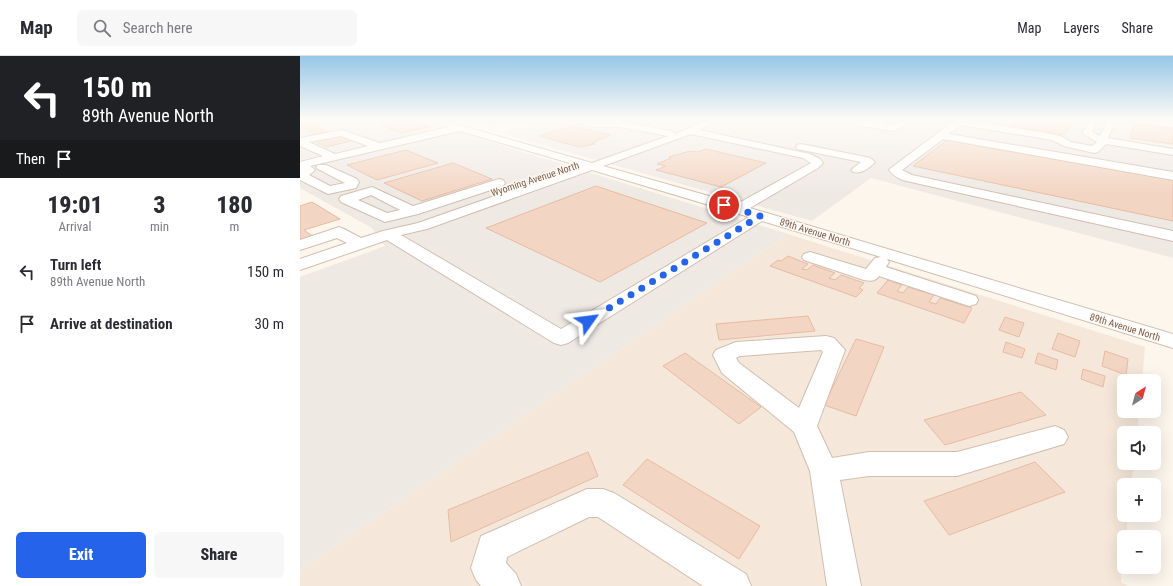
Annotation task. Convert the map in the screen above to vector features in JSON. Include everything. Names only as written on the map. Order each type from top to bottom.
[{"type":"street","points":[[306,145],[333,157]]},
{"type":"street","points":[[309,166],[333,157],[378,146],[399,145]]},
{"type":"street","points":[[309,166],[399,145]]},
{"type":"street","name":"89th Avenue North","points":[[519,145],[888,254],[1173,342]]},
{"type":"street","name":"Wyoming Avenue North","points":[[300,265],[388,234],[422,226],[642,145]]},
{"type":"street","name":"Wyoming Avenue North","points":[[388,234],[407,216],[587,165],[648,145]]},
{"type":"street","points":[[739,210],[817,163],[806,156],[753,145]]},
{"type":"street","points":[[791,145],[866,160],[869,162],[857,170]]},
{"type":"street","points":[[930,145],[895,170],[898,174],[923,181],[1173,236]]},
{"type":"street","points":[[994,145],[1173,176]]},
{"type":"street","points":[[1071,145],[1173,163]]},
{"type":"street","points":[[1090,161],[1094,150],[1099,145]]},
{"type":"street","points":[[1129,145],[1173,152]]},
{"type":"street","points":[[300,154],[309,166]]},
{"type":"street","points":[[407,216],[499,183]]},
{"type":"street","points":[[388,234],[561,338],[760,216]]},
{"type":"street","points":[[300,245],[339,232],[359,244]]},
{"type":"street","points":[[810,257],[870,276],[888,254]]},
{"type":"street","points":[[875,269],[969,300]]},
{"type":"street","points":[[804,426],[834,350],[826,343],[736,349],[724,355],[730,368],[804,426],[824,471],[844,586]]},
{"type":"street","points":[[824,471],[869,464],[956,464],[1055,437]]},
{"type":"street","points":[[504,586],[488,568],[493,548],[587,503],[603,503],[734,586]]},
{"type":"shaded area","points":[[300,145],[369,145],[300,160]]},
{"type":"shaded area","points":[[398,145],[500,145],[788,234],[300,570],[300,277],[385,246],[372,228],[300,188],[300,168]]},
{"type":"shaded area","points":[[542,145],[1173,145],[1173,258],[871,178],[812,221]]},
{"type":"shaded area","points":[[788,234],[1145,347],[1143,374],[1117,374],[1117,418],[1138,418],[1138,426],[1117,426],[1117,470],[1133,470],[1132,478],[1117,478],[1117,522],[1127,522],[1127,530],[1117,530],[1117,574],[1122,574],[1121,582],[1128,586],[300,586],[300,570]]},
{"type":"building","points":[[322,145],[335,145],[326,147]]},
{"type":"building","points":[[571,145],[591,145],[579,147]]},
{"type":"building","points":[[941,145],[974,145],[1173,180],[1173,221],[913,166]]},
{"type":"building","points":[[706,149],[766,163],[721,187],[656,170],[666,166],[657,164],[671,158],[669,157],[690,151],[698,152]]},
{"type":"building","points":[[406,150],[438,163],[377,180],[347,165]]},
{"type":"building","points":[[453,163],[492,179],[422,201],[384,183]]},
{"type":"building","points":[[596,186],[707,223],[600,282],[486,228]]},
{"type":"building","points":[[312,202],[340,219],[304,230],[314,237],[300,242],[300,206]]},
{"type":"building","points":[[788,256],[808,264],[802,269],[807,270],[813,265],[835,273],[829,278],[835,280],[841,275],[864,283],[859,288],[863,290],[856,297],[770,266],[778,260],[781,261]]},
{"type":"building","points":[[888,280],[902,285],[897,291],[903,293],[908,287],[934,295],[929,302],[936,304],[940,298],[972,308],[964,323],[877,293]]},
{"type":"building","points":[[808,316],[815,331],[719,340],[716,324]]},
{"type":"building","points":[[1005,317],[1024,323],[1019,337],[999,330]]},
{"type":"building","points":[[1058,333],[1080,341],[1075,357],[1052,349]]},
{"type":"building","points":[[856,339],[884,347],[856,416],[824,405]]},
{"type":"building","points":[[1006,342],[1025,349],[1022,358],[1003,352]]},
{"type":"building","points":[[1105,351],[1128,359],[1126,374],[1102,366]]},
{"type":"building","points":[[685,353],[761,407],[739,424],[663,366]]},
{"type":"building","points":[[1038,353],[1058,360],[1056,370],[1035,363]]},
{"type":"building","points":[[1083,369],[1105,376],[1103,387],[1081,379]]},
{"type":"building","points":[[1021,392],[1046,415],[945,445],[924,420]]},
{"type":"building","points":[[588,452],[598,476],[451,542],[448,510]]},
{"type":"building","points":[[647,459],[760,526],[739,559],[623,485]]},
{"type":"building","points":[[1035,462],[1065,492],[949,535],[924,501]]},
{"type":"route","points":[[588,321],[760,216],[724,205]]}]
